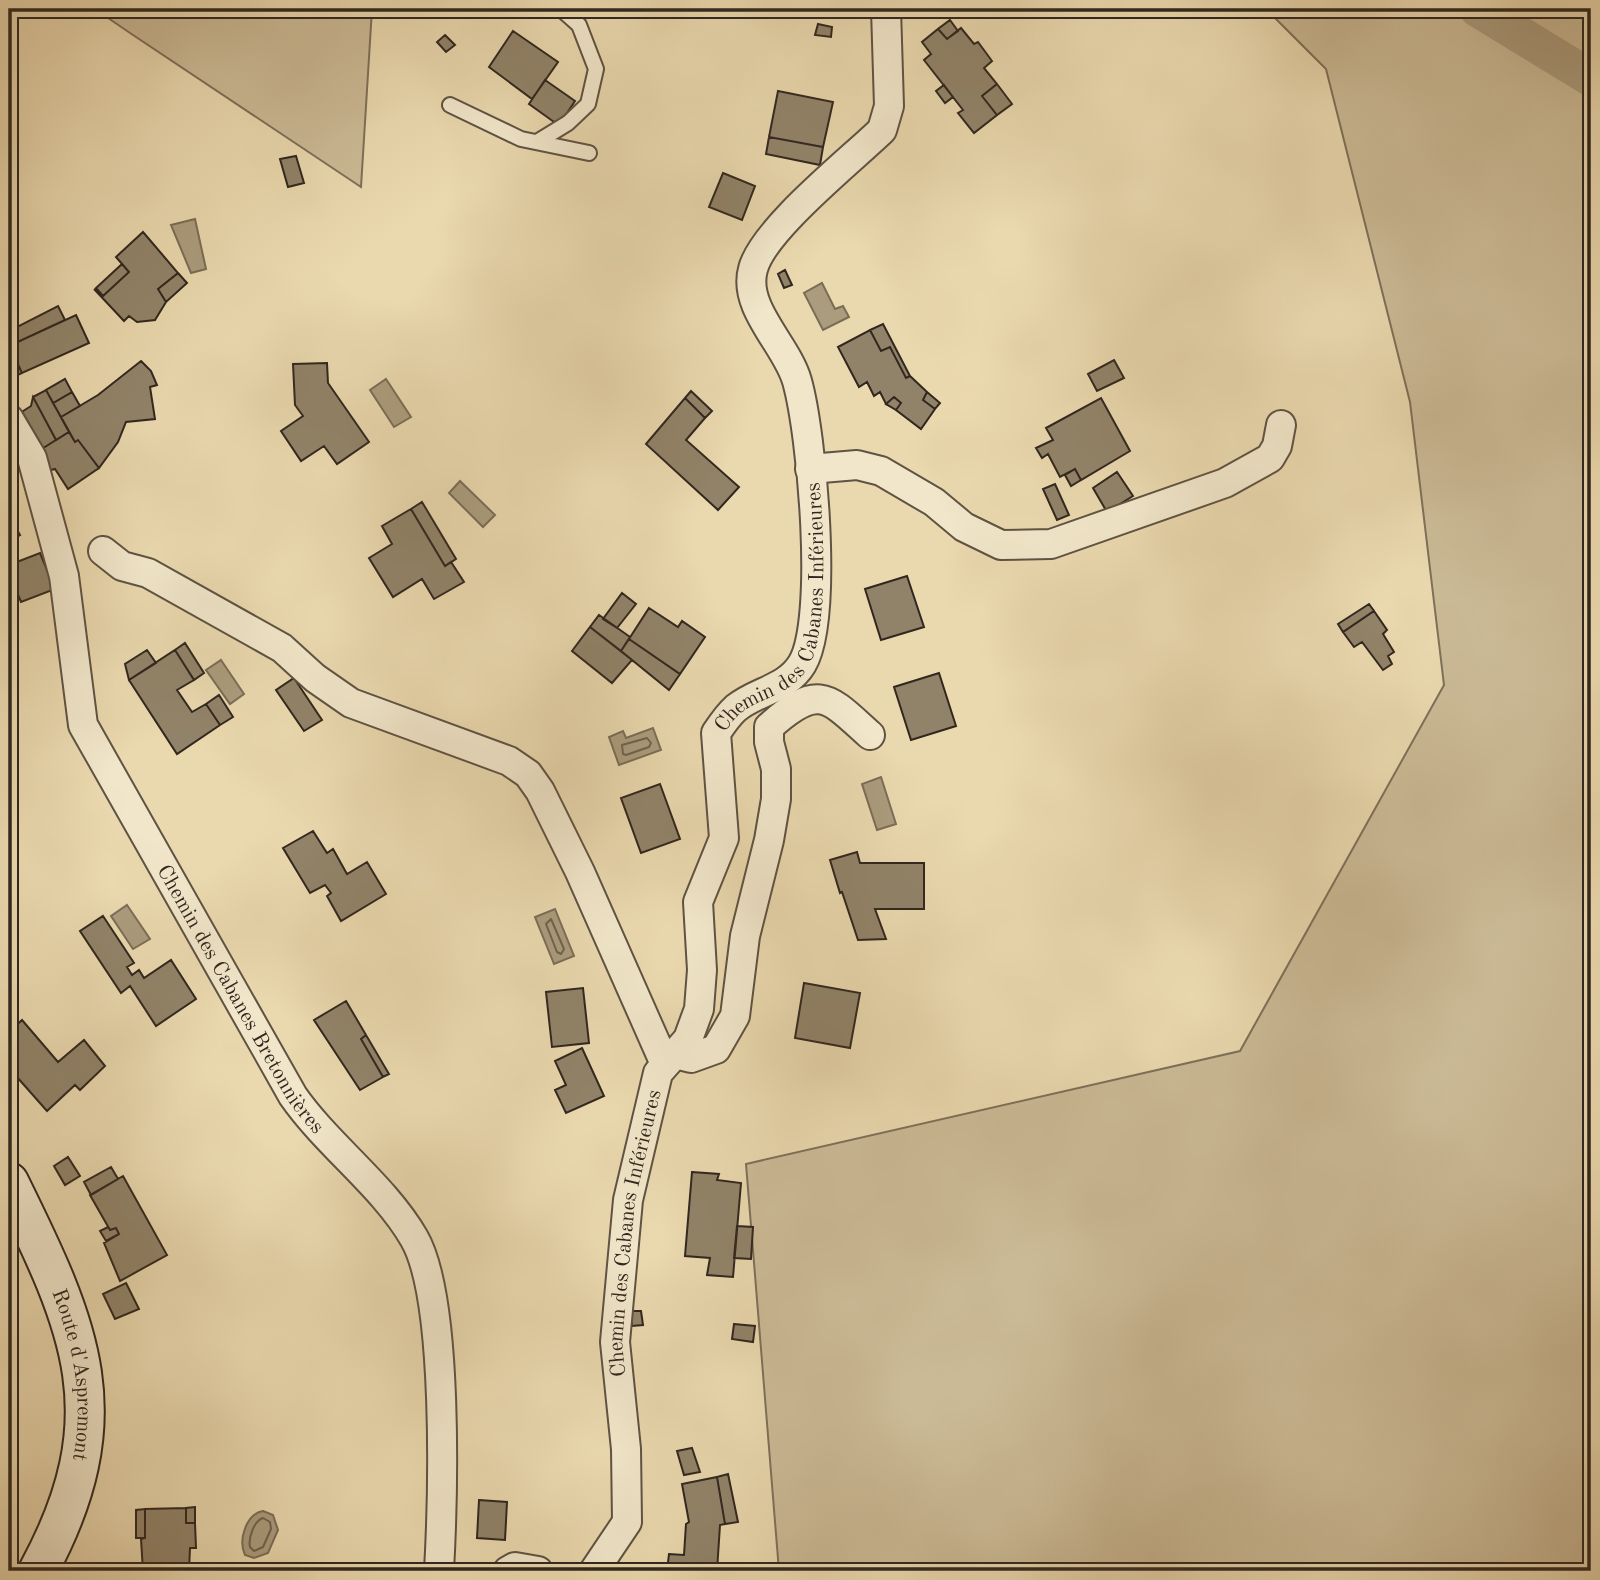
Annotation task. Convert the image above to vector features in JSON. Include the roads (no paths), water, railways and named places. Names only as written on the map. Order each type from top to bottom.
[{"type":"street","name":"Chemin des Cabanes Inférieures","points":[[594,1571],[627,1522],[626,1449],[615,1342],[628,1200],[657,1073],[688,1039],[699,1009],[702,970],[698,902],[723,838],[716,733],[737,706],[789,680],[802,664],[816,616],[818,592],[810,469],[797,379],[757,305],[752,287],[752,271],[764,244],[882,130],[889,106],[886,9]]},
{"type":"street","name":"Chemin des Cabanes Bretonnières","points":[[9,419],[32,458],[64,576],[79,711],[83,725],[293,1096],[309,1118],[399,1217],[415,1240],[433,1313],[439,1379],[442,1525],[439,1571]]},
{"type":"street","points":[[810,469],[857,465],[881,471],[934,502],[964,527],[1001,545],[1051,544],[1225,483],[1270,458],[1277,446],[1281,425]]},
{"type":"street","points":[[103,551],[122,566],[148,573],[282,648],[315,678],[351,703],[509,761],[528,774],[540,791],[670,1059],[691,1058],[716,1049],[735,1016],[745,936],[769,840],[776,799],[776,769],[769,741],[769,727],[803,703],[818,699],[835,702],[870,735]]},
{"type":"street","name":"Route d'Aspremont","points":[[9,1182],[66,1305],[84,1376],[84,1447],[68,1507],[38,1571]]},
{"type":"street","points":[[508,1571],[515,1567],[538,1571]]},
{"type":"lane","points":[[537,142],[568,123],[588,104],[596,69],[579,26],[561,9]]},
{"type":"lane","points":[[450,105],[521,139],[589,153]]},
{"type":"water","points":[[195,219],[206,269],[191,273],[171,225]]},
{"type":"water","points":[[822,283],[835,309],[843,306],[849,317],[823,330],[804,293]]},
{"type":"water","points":[[386,379],[411,417],[394,427],[370,390]]},
{"type":"water","points":[[460,481],[495,515],[483,527],[449,493]]},
{"type":"water","points":[[221,660],[244,694],[230,704],[206,670]]},
{"type":"water","points":[[653,728],[661,750],[619,765],[609,737],[623,731],[626,738]]},
{"type":"water","points":[[881,777],[896,824],[877,830],[862,784]]},
{"type":"water","points":[[127,905],[150,939],[133,949],[111,916]]},
{"type":"water","points":[[555,909],[574,956],[554,964],[535,917]]},
{"type":"water","points":[[263,1511],[273,1515],[278,1530],[268,1553],[254,1558],[245,1555],[243,1535],[252,1517]]},
{"type":"waterway","points":[[1478,9],[1591,78]]}]
